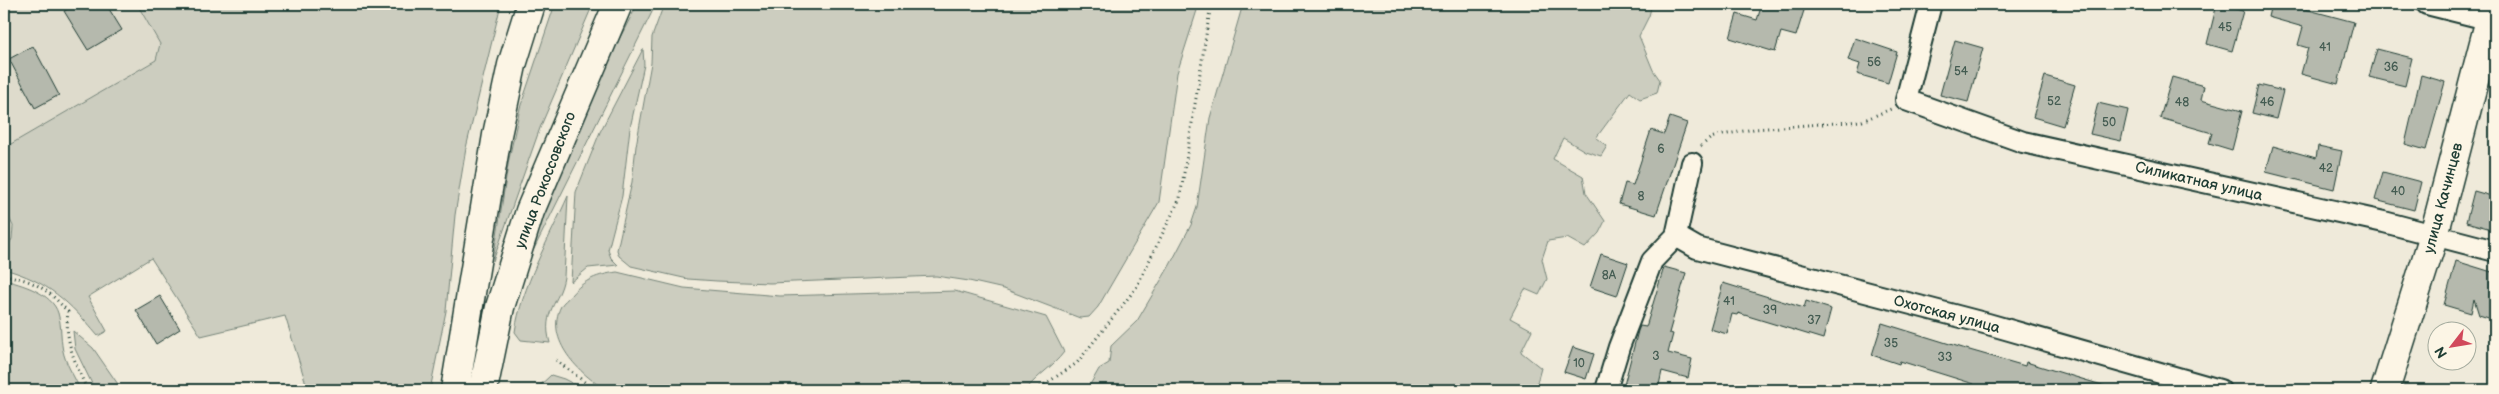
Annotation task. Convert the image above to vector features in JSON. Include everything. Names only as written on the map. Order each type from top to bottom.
[{"type":"main road","points":[[455,390],[497,135],[512,65],[531,4]]},
{"type":"main road","name":"улица Рокоссовского","points":[[483,390],[500,307],[530,211],[618,4]]},
{"type":"main road","name":"улица Качинцев","points":[[2385,390],[2434,235],[2493,15]]},
{"type":"street","points":[[1906,100],[1931,4]]},
{"type":"street","points":[[2427,4],[2493,15]]},
{"type":"street","name":"Силикатная улица","points":[[1906,100],[2023,142],[2434,235],[2495,251]]},
{"type":"street","points":[[1606,390],[1619,347],[1652,262],[1676,236],[1692,163]]},
{"type":"street","name":"Охотская улица","points":[[1676,236],[1697,248],[1988,324],[2220,390]]},
{"type":"path","points":[[1036,390],[1077,363],[1136,288],[1180,198],[1211,4]]},
{"type":"path","points":[[1692,163],[1701,146],[1712,138],[1754,129],[1862,121],[1893,108],[1906,100]]},
{"type":"path","points":[[4,275],[20,278],[50,292],[68,312],[65,330],[71,354],[87,390]]},
{"type":"path","points":[[556,360],[595,390]]},
{"type":"shaded area","points":[[4,4],[137,4],[160,44],[156,60],[4,148]]},
{"type":"shaded area","points":[[137,4],[501,4],[466,148],[455,215],[446,311],[430,390],[308,390],[285,316],[201,336],[151,258],[88,297],[107,331],[98,336],[57,294],[33,280],[4,269],[4,252],[12,239],[13,226],[4,207],[4,148],[156,60],[160,44]]},
{"type":"shaded area","points":[[555,4],[593,4],[540,128],[493,261],[509,159],[520,108]]},
{"type":"shaded area","points":[[638,4],[656,4],[523,271],[574,135],[605,68]]},
{"type":"shaded area","points":[[664,4],[1199,4],[1177,73],[1159,202],[1098,307],[1089,317],[1080,318],[1004,289],[936,276],[770,283],[688,279],[631,266],[619,256],[617,250],[632,182],[636,146],[651,63],[652,37]]},
{"type":"shaded area","points":[[1243,4],[1652,4],[1649,16],[1639,36],[1653,70],[1660,80],[1657,93],[1640,99],[1630,92],[1596,138],[1607,146],[1601,156],[1585,151],[1563,138],[1553,159],[1583,176],[1586,193],[1605,221],[1599,233],[1585,248],[1567,238],[1548,241],[1542,259],[1547,279],[1539,295],[1525,289],[1510,318],[1532,330],[1521,352],[1541,368],[1535,390],[1087,390],[1099,369],[1109,363],[1111,346],[1137,321],[1191,225],[1197,207],[1210,118]]},
{"type":"shaded area","points":[[643,49],[644,65],[630,128],[622,196],[608,250],[611,258],[618,265],[588,268],[571,282],[576,192],[600,132]]},
{"type":"shaded area","points":[[568,196],[564,277],[549,315],[548,332],[550,343],[521,340],[515,332],[523,298]]},
{"type":"shaded area","points":[[617,272],[684,288],[780,296],[955,291],[1046,317],[1064,352],[1026,390],[606,390],[586,375],[567,355],[557,331],[557,319],[562,305],[586,281],[597,276]]},
{"type":"shaded area","points":[[4,280],[35,290],[55,306],[59,318],[64,355],[80,390],[4,390]]},
{"type":"shaded area","points":[[73,331],[93,348],[122,390],[95,390],[75,349]]},
{"type":"shaded area","points":[[551,375],[564,379],[585,390],[535,390]]},
{"type":"building","points":[[77,4],[106,4],[122,30],[88,50],[64,11]]},
{"type":"building","points":[[1762,4],[1806,4],[1796,36],[1781,32],[1775,52],[1730,38],[1737,14],[1757,20]]},
{"type":"building","points":[[2217,4],[2243,11],[2232,51],[2207,44]]},
{"type":"building","points":[[2271,4],[2302,4],[2301,8],[2354,22],[2338,84],[2301,74],[2308,48],[2298,45],[2303,27],[2268,17]]},
{"type":"building","points":[[1855,38],[1897,52],[1888,83],[1857,74],[1860,64],[1848,60]]},
{"type":"building","points":[[1955,40],[1983,48],[1968,102],[1940,95]]},
{"type":"building","points":[[33,46],[59,95],[35,108],[9,59]]},
{"type":"building","points":[[2377,49],[2412,58],[2405,86],[2369,77]]},
{"type":"building","points":[[2421,75],[2445,82],[2426,150],[2405,144]]},
{"type":"building","points":[[2045,76],[2075,85],[2063,126],[2033,117]]},
{"type":"building","points":[[2172,77],[2204,86],[2201,100],[2242,111],[2232,150],[2209,143],[2212,133],[2160,118]]},
{"type":"building","points":[[2259,85],[2283,91],[2276,119],[2252,113]]},
{"type":"building","points":[[2098,103],[2128,110],[2121,141],[2090,134]]},
{"type":"building","points":[[1670,117],[1687,123],[1656,215],[1619,204],[1625,183],[1633,185],[1651,130],[1664,134]]},
{"type":"building","points":[[2273,146],[2316,158],[2318,146],[2342,151],[2334,189],[2266,172]]},
{"type":"building","points":[[2383,172],[2421,182],[2414,210],[2375,200]]},
{"type":"building","points":[[2474,191],[2495,197],[2495,230],[2466,222]]},
{"type":"building","points":[[1601,254],[1628,263],[1617,296],[1590,287]]},
{"type":"building","points":[[2456,261],[2495,273],[2495,320],[2479,315],[2474,299],[2471,313],[2444,305]]},
{"type":"building","points":[[1664,267],[1686,273],[1669,333],[1673,334],[1668,353],[1692,359],[1688,378],[1662,371],[1658,390],[1645,390],[1624,385],[1638,331],[1640,326],[1646,327]]},
{"type":"building","points":[[1723,283],[1804,308],[1806,301],[1831,309],[1823,339],[1738,313],[1737,315],[1732,314],[1727,334],[1710,329]]},
{"type":"building","points":[[160,296],[180,329],[156,344],[136,310]]},
{"type":"building","points":[[1882,323],[2025,366],[2026,362],[2105,386],[2104,390],[1984,390],[1973,387],[1974,384],[1900,361],[1899,364],[1872,355]]},
{"type":"building","points":[[1573,347],[1594,354],[1586,379],[1564,372]]}]
